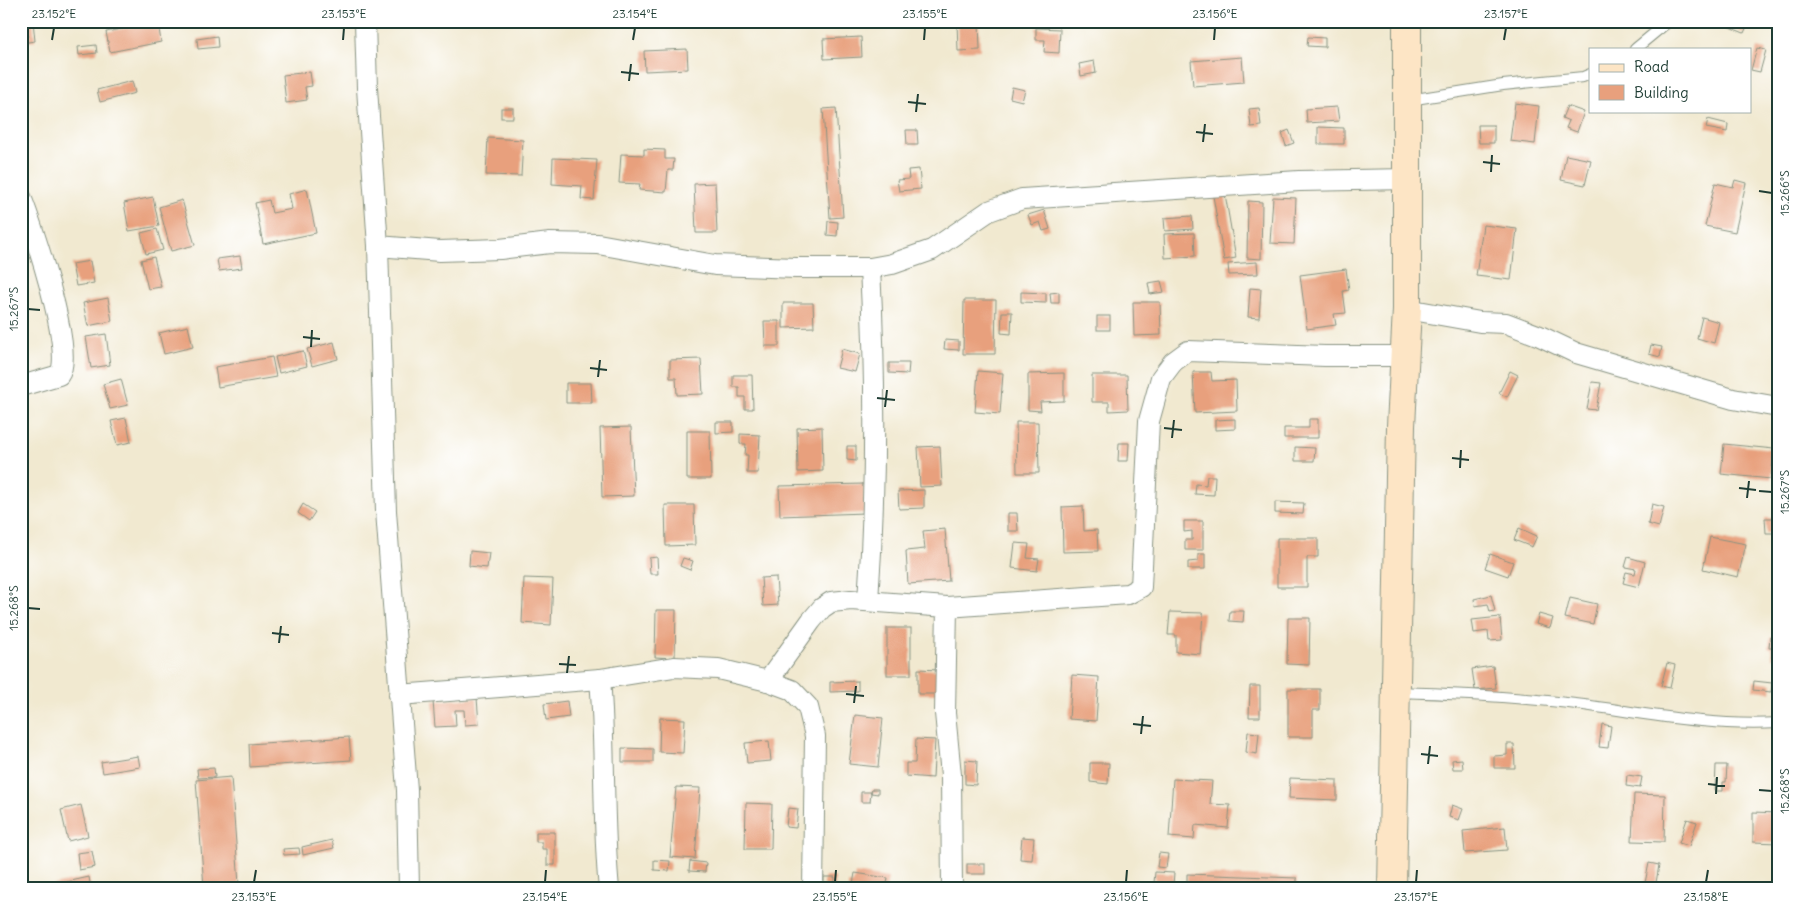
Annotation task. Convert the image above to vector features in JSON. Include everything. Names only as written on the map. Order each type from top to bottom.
[{"type":"main road","points":[[1392,889],[1401,426],[1407,309],[1407,21]]},
{"type":"street","points":[[365,21],[367,88],[378,246],[386,511],[407,790],[409,889]]},
{"type":"street","points":[[378,246],[440,251],[500,249],[550,243],[598,244],[715,265],[870,268],[892,264],[932,250],[989,211],[1022,199],[1299,181],[1408,179]]},
{"type":"street","points":[[21,197],[53,299],[64,354],[63,370],[59,375],[21,386]]},
{"type":"street","points":[[868,601],[874,514],[875,428],[870,268]]},
{"type":"street","points":[[1407,309],[1480,322],[1506,323],[1576,353],[1733,399],[1778,407]]},
{"type":"street","points":[[768,681],[822,608],[832,602],[868,601],[946,607],[1128,594],[1141,587],[1149,421],[1160,378],[1173,362],[1188,351],[1326,356],[1406,356]]},
{"type":"street","points":[[946,607],[945,713],[951,784],[952,889]]},
{"type":"street","points":[[400,695],[600,679],[674,667],[718,670],[768,681],[792,690],[808,707],[815,736],[813,889]]},
{"type":"street","points":[[600,679],[604,724],[604,837],[609,889]]},
{"type":"lane","points":[[1636,48],[1669,21]]},
{"type":"lane","points":[[1408,100],[1503,85],[1583,77],[1589,74]]},
{"type":"lane","points":[[1396,692],[1536,699],[1690,720],[1752,725],[1778,723]]},
{"type":"building","points":[[21,21],[33,21],[35,41],[21,43],[21,37],[29,36],[21,36]]},
{"type":"building","points":[[915,21],[928,21],[929,23],[917,27]]},
{"type":"building","points":[[1715,21],[1736,21],[1747,26],[1744,33]]},
{"type":"building","points":[[158,22],[161,42],[110,52],[106,32]]},
{"type":"building","points":[[957,22],[979,22],[980,50],[958,51]]},
{"type":"building","points":[[1036,28],[1060,29],[1059,53],[1044,52],[1045,40],[1036,40]]},
{"type":"building","points":[[217,36],[218,47],[198,49],[197,39]]},
{"type":"building","points":[[861,37],[862,57],[824,59],[823,39]]},
{"type":"building","points":[[1308,37],[1325,38],[1325,47],[1307,46]]},
{"type":"building","points":[[96,45],[97,53],[79,55],[78,47]]},
{"type":"building","points":[[1757,48],[1766,50],[1760,72],[1752,70]]},
{"type":"building","points":[[687,49],[688,69],[645,71],[644,51]]},
{"type":"building","points":[[1242,57],[1244,82],[1193,86],[1191,61]]},
{"type":"building","points":[[1094,61],[1096,73],[1081,76],[1079,64]]},
{"type":"building","points":[[310,72],[312,86],[305,87],[307,100],[286,103],[283,75]]},
{"type":"building","points":[[132,81],[135,93],[100,102],[97,90]]},
{"type":"building","points":[[1012,87],[1025,90],[1022,101],[1010,98]]},
{"type":"building","points":[[1515,103],[1539,106],[1535,144],[1510,141]]},
{"type":"building","points":[[1567,106],[1584,112],[1577,132],[1566,128],[1569,121],[1562,118]]},
{"type":"building","points":[[1337,107],[1339,121],[1307,123],[1306,109]]},
{"type":"building","points":[[501,108],[513,108],[513,118],[501,118]]},
{"type":"building","points":[[836,108],[843,217],[830,218],[823,109]]},
{"type":"building","points":[[1259,108],[1261,126],[1251,127],[1249,109]]},
{"type":"building","points":[[1708,119],[1728,124],[1727,132],[1706,128]]},
{"type":"building","points":[[1478,125],[1494,125],[1494,143],[1479,143]]},
{"type":"building","points":[[1318,127],[1344,128],[1344,144],[1318,144]]},
{"type":"building","points":[[906,130],[917,130],[918,145],[907,145]]},
{"type":"building","points":[[1289,130],[1294,143],[1286,146],[1282,133]]},
{"type":"building","points":[[488,138],[523,140],[521,176],[486,175]]},
{"type":"building","points":[[644,149],[665,150],[665,159],[674,159],[673,170],[668,170],[666,192],[639,190],[640,184],[619,183],[621,154],[644,155]]},
{"type":"building","points":[[1566,155],[1591,160],[1585,185],[1561,180]]},
{"type":"building","points":[[553,158],[597,160],[594,200],[581,199],[582,186],[552,184]]},
{"type":"building","points":[[919,169],[921,189],[899,191],[897,180],[909,179],[908,170]]},
{"type":"building","points":[[1735,180],[1746,183],[1735,232],[1705,226],[1715,183],[1733,187]]},
{"type":"building","points":[[715,183],[717,233],[696,233],[694,184]]},
{"type":"building","points":[[307,189],[316,233],[263,244],[255,203],[269,200],[272,213],[292,209],[289,194]]},
{"type":"building","points":[[1225,194],[1236,258],[1224,260],[1213,196]]},
{"type":"building","points":[[153,197],[159,226],[129,231],[124,203]]},
{"type":"building","points":[[1273,197],[1296,198],[1294,244],[1270,243]]},
{"type":"building","points":[[182,200],[195,245],[171,251],[159,207]]},
{"type":"building","points":[[1248,201],[1262,202],[1261,259],[1247,258]]},
{"type":"building","points":[[1044,210],[1050,229],[1043,231],[1040,222],[1032,225],[1028,215]]},
{"type":"building","points":[[1192,216],[1193,229],[1165,231],[1164,218]]},
{"type":"building","points":[[828,221],[838,222],[837,236],[827,235]]},
{"type":"building","points":[[1483,225],[1517,229],[1511,280],[1476,276]]},
{"type":"building","points":[[157,229],[163,250],[146,254],[141,233]]},
{"type":"building","points":[[1194,233],[1195,256],[1165,258],[1164,234]]},
{"type":"building","points":[[240,256],[242,268],[219,271],[217,259]]},
{"type":"building","points":[[154,257],[161,287],[148,289],[141,260]]},
{"type":"building","points":[[90,261],[94,283],[76,286],[72,264]]},
{"type":"building","points":[[1257,262],[1258,274],[1229,275],[1228,264]]},
{"type":"building","points":[[1346,269],[1349,290],[1343,291],[1346,313],[1334,314],[1336,325],[1307,329],[1300,275]]},
{"type":"building","points":[[1161,281],[1164,292],[1150,294],[1148,283]]},
{"type":"building","points":[[1250,288],[1261,289],[1259,318],[1248,317]]},
{"type":"building","points":[[1021,292],[1046,293],[1046,303],[1021,302]]},
{"type":"building","points":[[1059,292],[1059,303],[1051,303],[1050,293]]},
{"type":"building","points":[[108,298],[112,321],[88,326],[83,303]]},
{"type":"building","points":[[964,300],[996,300],[995,354],[963,354]]},
{"type":"building","points":[[1133,302],[1160,302],[1161,335],[1134,336]]},
{"type":"building","points":[[783,303],[813,303],[814,327],[783,328]]},
{"type":"building","points":[[1002,312],[1012,312],[1011,334],[1001,333]]},
{"type":"building","points":[[1097,316],[1110,316],[1110,330],[1097,330]]},
{"type":"building","points":[[1702,317],[1719,322],[1714,343],[1697,338]]},
{"type":"building","points":[[764,321],[779,321],[779,346],[765,346]]},
{"type":"building","points":[[188,326],[193,347],[164,354],[159,333]]},
{"type":"building","points":[[106,334],[110,365],[91,368],[86,337]]},
{"type":"building","points":[[945,340],[959,341],[959,350],[944,349]]},
{"type":"building","points":[[334,342],[338,359],[312,366],[307,349]]},
{"type":"building","points":[[1651,345],[1662,347],[1660,357],[1649,354]]},
{"type":"building","points":[[842,349],[860,354],[855,372],[837,368]]},
{"type":"building","points":[[303,351],[307,366],[279,373],[275,357]]},
{"type":"building","points":[[272,357],[276,377],[218,387],[215,367]]},
{"type":"building","points":[[701,359],[703,394],[677,395],[676,378],[670,378],[670,360]]},
{"type":"building","points":[[889,363],[909,363],[908,374],[889,373]]},
{"type":"building","points":[[978,371],[1003,373],[1000,414],[975,412]]},
{"type":"building","points":[[1510,371],[1518,375],[1507,397],[1499,393]]},
{"type":"building","points":[[1193,372],[1211,372],[1212,381],[1236,380],[1237,411],[1195,413]]},
{"type":"building","points":[[1064,373],[1064,401],[1040,402],[1041,411],[1028,410],[1028,374]]},
{"type":"building","points":[[733,375],[752,375],[753,409],[745,409],[745,397],[739,397],[739,387],[733,387]]},
{"type":"building","points":[[1092,375],[1127,375],[1128,410],[1109,411],[1109,402],[1092,402]]},
{"type":"building","points":[[121,379],[128,405],[110,409],[103,384]]},
{"type":"building","points":[[1592,382],[1601,383],[1596,410],[1587,409]]},
{"type":"building","points":[[566,383],[591,383],[592,403],[566,403]]},
{"type":"building","points":[[126,418],[131,442],[117,445],[111,421]]},
{"type":"building","points":[[1235,419],[1235,429],[1215,430],[1215,420]]},
{"type":"building","points":[[1309,419],[1318,419],[1318,438],[1284,438],[1284,428],[1309,428]]},
{"type":"building","points":[[716,422],[733,422],[733,432],[716,433]]},
{"type":"building","points":[[1016,422],[1038,422],[1039,473],[1017,473]]},
{"type":"building","points":[[631,427],[634,496],[602,497],[600,428]]},
{"type":"building","points":[[822,427],[823,471],[798,472],[797,428]]},
{"type":"building","points":[[687,431],[710,431],[711,479],[687,479]]},
{"type":"building","points":[[740,434],[760,435],[758,473],[747,473],[748,455],[745,455],[746,444],[740,444]]},
{"type":"building","points":[[1119,443],[1129,443],[1128,461],[1118,461]]},
{"type":"building","points":[[1724,444],[1774,449],[1771,479],[1721,474]]},
{"type":"building","points":[[847,446],[856,446],[856,461],[847,460]]},
{"type":"building","points":[[940,446],[942,486],[920,487],[918,447]]},
{"type":"building","points":[[1295,447],[1315,448],[1314,461],[1295,461]]},
{"type":"building","points":[[1207,476],[1215,476],[1214,495],[1195,494],[1196,484],[1206,485]]},
{"type":"building","points":[[864,484],[865,513],[780,516],[779,486]]},
{"type":"building","points":[[924,490],[924,508],[899,509],[898,491]]},
{"type":"building","points":[[1275,502],[1304,503],[1303,514],[1275,513]]},
{"type":"building","points":[[303,504],[315,512],[309,521],[298,513]]},
{"type":"building","points":[[1652,504],[1664,507],[1659,527],[1648,524]]},
{"type":"building","points":[[665,505],[694,505],[695,545],[666,546]]},
{"type":"building","points":[[1083,506],[1084,531],[1097,530],[1098,551],[1063,552],[1062,507]]},
{"type":"building","points":[[1008,513],[1017,513],[1018,531],[1008,531]]},
{"type":"building","points":[[1765,518],[1774,518],[1775,533],[1766,533]]},
{"type":"building","points":[[1184,521],[1203,521],[1203,550],[1185,550],[1185,540],[1192,540],[1192,531],[1184,532]]},
{"type":"building","points":[[1519,528],[1537,536],[1532,547],[1514,540]]},
{"type":"building","points":[[945,529],[949,581],[908,584],[906,551],[925,549],[923,531]]},
{"type":"building","points":[[1710,537],[1746,544],[1738,577],[1703,569]]},
{"type":"building","points":[[1277,538],[1318,538],[1318,557],[1307,557],[1307,587],[1277,587]]},
{"type":"building","points":[[1015,543],[1029,544],[1027,558],[1039,559],[1037,571],[1012,568]]},
{"type":"building","points":[[470,551],[489,553],[487,568],[469,566]]},
{"type":"building","points":[[1198,554],[1205,554],[1205,569],[1188,569],[1188,562],[1198,561]]},
{"type":"building","points":[[1490,554],[1513,562],[1508,576],[1485,568]]},
{"type":"building","points":[[657,557],[658,574],[650,574],[649,558]]},
{"type":"building","points":[[1628,557],[1645,562],[1639,587],[1623,583],[1626,572],[1635,574],[1636,569],[1625,567]]},
{"type":"building","points":[[683,558],[693,561],[690,570],[680,566]]},
{"type":"building","points":[[776,577],[778,605],[763,606],[761,578]]},
{"type":"building","points":[[524,578],[553,579],[551,625],[522,623]]},
{"type":"building","points":[[1491,595],[1495,611],[1490,612],[1488,604],[1475,606],[1474,599]]},
{"type":"building","points":[[1570,598],[1597,604],[1593,624],[1565,618]]},
{"type":"building","points":[[656,610],[676,610],[675,658],[655,657]]},
{"type":"building","points":[[1230,611],[1244,611],[1243,622],[1229,621]]},
{"type":"building","points":[[1170,612],[1203,613],[1200,654],[1176,652],[1176,635],[1168,635]]},
{"type":"building","points":[[1539,614],[1553,618],[1550,628],[1536,624]]},
{"type":"building","points":[[1500,617],[1502,640],[1489,641],[1488,631],[1474,633],[1472,620]]},
{"type":"building","points":[[1288,618],[1310,618],[1309,665],[1287,664]]},
{"type":"building","points":[[887,628],[911,628],[911,675],[887,675]]},
{"type":"building","points":[[1770,637],[1778,637],[1778,658],[1772,658],[1772,648],[1769,648]]},
{"type":"building","points":[[1667,663],[1675,665],[1670,688],[1661,686]]},
{"type":"building","points":[[1493,666],[1496,688],[1475,690],[1472,669]]},
{"type":"building","points":[[918,669],[939,670],[938,694],[918,694]]},
{"type":"building","points":[[1072,675],[1099,677],[1096,721],[1069,719]]},
{"type":"building","points":[[858,681],[858,691],[830,692],[830,682]]},
{"type":"building","points":[[1754,681],[1772,683],[1771,692],[1753,690]]},
{"type":"building","points":[[1250,686],[1260,686],[1260,717],[1249,717]]},
{"type":"building","points":[[1288,689],[1320,689],[1320,710],[1313,710],[1313,737],[1288,737]]},
{"type":"building","points":[[477,698],[479,724],[465,725],[464,710],[455,710],[456,726],[435,727],[433,701]]},
{"type":"building","points":[[567,701],[569,717],[546,720],[544,704]]},
{"type":"building","points":[[855,715],[883,718],[878,767],[849,764]]},
{"type":"building","points":[[660,718],[685,719],[683,753],[659,752]]},
{"type":"building","points":[[1602,724],[1611,726],[1608,748],[1599,747]]},
{"type":"building","points":[[1248,732],[1259,733],[1257,754],[1246,752]]},
{"type":"building","points":[[349,737],[351,760],[250,767],[249,744]]},
{"type":"building","points":[[916,739],[935,740],[933,778],[906,776],[906,763],[915,763]]},
{"type":"building","points":[[769,741],[771,761],[747,763],[745,743]]},
{"type":"building","points":[[1507,744],[1514,744],[1515,768],[1494,768],[1494,756],[1507,755]]},
{"type":"building","points":[[622,748],[653,749],[653,762],[622,762]]},
{"type":"building","points":[[138,756],[140,767],[103,773],[101,762]]},
{"type":"building","points":[[1462,759],[1463,769],[1453,769],[1452,760]]},
{"type":"building","points":[[965,760],[977,761],[976,785],[965,784]]},
{"type":"building","points":[[1090,763],[1109,763],[1108,784],[1090,782]]},
{"type":"building","points":[[1716,765],[1727,765],[1726,782],[1723,782],[1723,791],[1715,791]]},
{"type":"building","points":[[214,768],[215,777],[198,778],[197,769]]},
{"type":"building","points":[[1627,775],[1642,777],[1640,788],[1626,786]]},
{"type":"building","points":[[231,777],[239,884],[204,887],[196,780]]},
{"type":"building","points":[[1290,778],[1337,780],[1337,800],[1289,798]]},
{"type":"building","points":[[1173,779],[1212,781],[1210,804],[1230,805],[1228,828],[1195,825],[1194,839],[1169,837]]},
{"type":"building","points":[[676,787],[700,788],[695,859],[670,857]]},
{"type":"building","points":[[872,789],[878,789],[878,794],[871,793]]},
{"type":"building","points":[[861,792],[871,792],[870,802],[861,802]]},
{"type":"building","points":[[1634,794],[1665,795],[1664,842],[1632,841]]},
{"type":"building","points":[[746,803],[772,804],[771,849],[745,849]]},
{"type":"building","points":[[81,805],[88,836],[68,841],[61,810]]},
{"type":"building","points":[[1452,805],[1463,809],[1459,820],[1449,817]]},
{"type":"building","points":[[788,808],[798,809],[796,828],[786,827]]},
{"type":"building","points":[[1753,812],[1778,813],[1778,843],[1753,842]]},
{"type":"building","points":[[1687,819],[1697,822],[1689,846],[1679,843]]},
{"type":"building","points":[[21,827],[25,838],[21,839]]},
{"type":"building","points":[[1505,827],[1507,850],[1465,853],[1463,831]]},
{"type":"building","points":[[536,832],[555,832],[555,865],[547,865],[547,849],[542,849],[542,842],[536,842]]},
{"type":"building","points":[[1022,837],[1034,838],[1032,860],[1020,859]]},
{"type":"building","points":[[332,840],[334,848],[303,855],[302,847]]},
{"type":"building","points":[[299,848],[300,854],[284,855],[283,849]]},
{"type":"building","points":[[92,851],[95,867],[79,870],[77,853]]},
{"type":"building","points":[[1159,853],[1168,854],[1166,868],[1157,867]]},
{"type":"building","points":[[654,860],[670,861],[669,871],[654,870]]},
{"type":"building","points":[[690,861],[706,863],[705,872],[689,871]]},
{"type":"building","points":[[1649,863],[1659,865],[1655,889],[1644,888]]},
{"type":"building","points":[[967,864],[985,864],[985,874],[967,874]]},
{"type":"building","points":[[1155,872],[1174,873],[1173,885],[1154,883]]},
{"type":"building","points":[[855,873],[888,878],[886,889],[848,889],[848,883],[853,884]]},
{"type":"building","points":[[1187,874],[1297,878],[1297,889],[1187,889]]},
{"type":"building","points":[[89,877],[91,889],[50,889],[49,886]]},
{"type":"building","points":[[824,877],[835,877],[835,887],[824,886]]},
{"type":"building","points":[[336,884],[364,885],[364,889],[336,889]]}]
